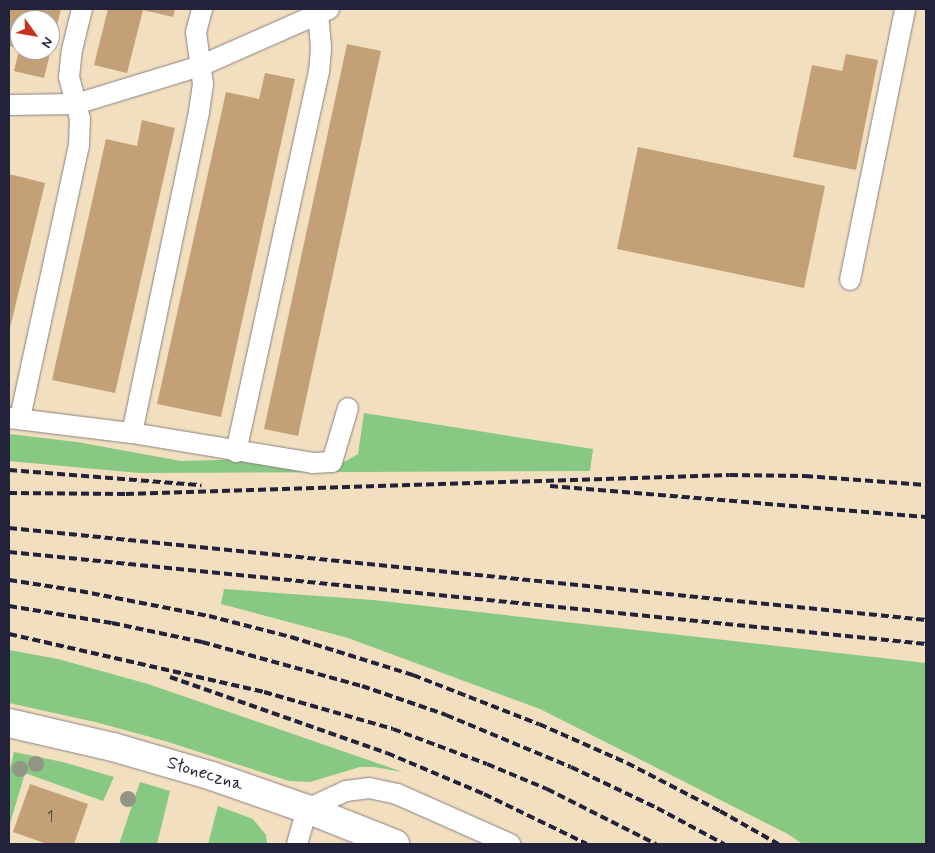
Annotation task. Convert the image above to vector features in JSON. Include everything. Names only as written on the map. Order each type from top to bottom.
[{"type":"street","name":"Słoneczna","points":[[9,723],[137,754],[230,782],[307,809],[395,844]]},
{"type":"lane","points":[[82,9],[72,50],[69,77],[80,119],[79,146],[14,418],[132,433],[236,452],[313,463],[332,462],[348,408]]},
{"type":"lane","points":[[132,433],[199,112],[203,84],[196,32],[202,9]]},
{"type":"lane","points":[[850,280],[905,9]]},
{"type":"lane","points":[[9,105],[76,104],[200,66],[322,10],[319,72],[236,452]]},
{"type":"lane","points":[[297,844],[307,809],[355,789],[384,790],[510,844]]},
{"type":"green space","points":[[364,413],[593,449],[590,471],[139,473],[9,461],[9,434],[77,442],[181,461],[256,459],[332,469],[358,454]]},
{"type":"green space","points":[[224,589],[373,600],[926,663],[926,844],[803,844],[786,833],[540,709],[348,638],[221,604]]},
{"type":"green space","points":[[9,650],[58,659],[148,684],[403,772],[374,767],[360,767],[310,782],[289,781],[165,741],[95,722],[9,703]]},
{"type":"green space","points":[[14,752],[63,762],[114,777],[103,801],[25,773],[9,827],[9,772]]},
{"type":"green space","points":[[140,782],[170,791],[157,844],[119,844]]},
{"type":"green space","points":[[218,806],[253,819],[266,835],[267,844],[208,844]]},
{"type":"building","points":[[9,9],[61,9],[60,13],[60,10],[10,10],[9,46]]},
{"type":"building","points":[[108,9],[175,9],[173,17],[143,10],[127,73],[94,65]]},
{"type":"building","points":[[347,44],[381,51],[298,436],[264,429]]},
{"type":"building","points":[[846,54],[878,60],[856,170],[793,157],[812,65],[842,71]]},
{"type":"building","points":[[17,60],[48,60],[44,78],[14,71]]},
{"type":"building","points":[[265,73],[295,79],[221,417],[157,404],[226,92],[259,99]]},
{"type":"building","points":[[142,120],[175,128],[115,393],[52,380],[106,139],[137,146]]},
{"type":"building","points":[[638,147],[825,186],[804,288],[617,249]]},
{"type":"building","points":[[9,174],[45,183],[9,332]]},
{"type":"building","points":[[30,784],[88,804],[74,844],[47,844],[13,832]]},
{"type":"railway","points":[[9,470],[201,485]]},
{"type":"railway","points":[[9,493],[126,494],[730,475],[805,476],[926,485]]},
{"type":"railway","points":[[550,486],[926,517]]},
{"type":"railway","points":[[9,528],[926,620]]},
{"type":"railway","points":[[9,552],[926,644]]},
{"type":"railway","points":[[9,580],[80,591],[209,616],[291,637],[413,675],[539,724],[627,763],[720,811],[778,844]]},
{"type":"railway","points":[[9,606],[112,623],[202,642],[362,686],[446,715],[571,767],[657,808],[724,844]]},
{"type":"railway","points":[[9,634],[264,692],[393,729],[487,764],[547,789],[656,844]]},
{"type":"railway","points":[[170,677],[387,753],[484,794],[587,844]]}]
